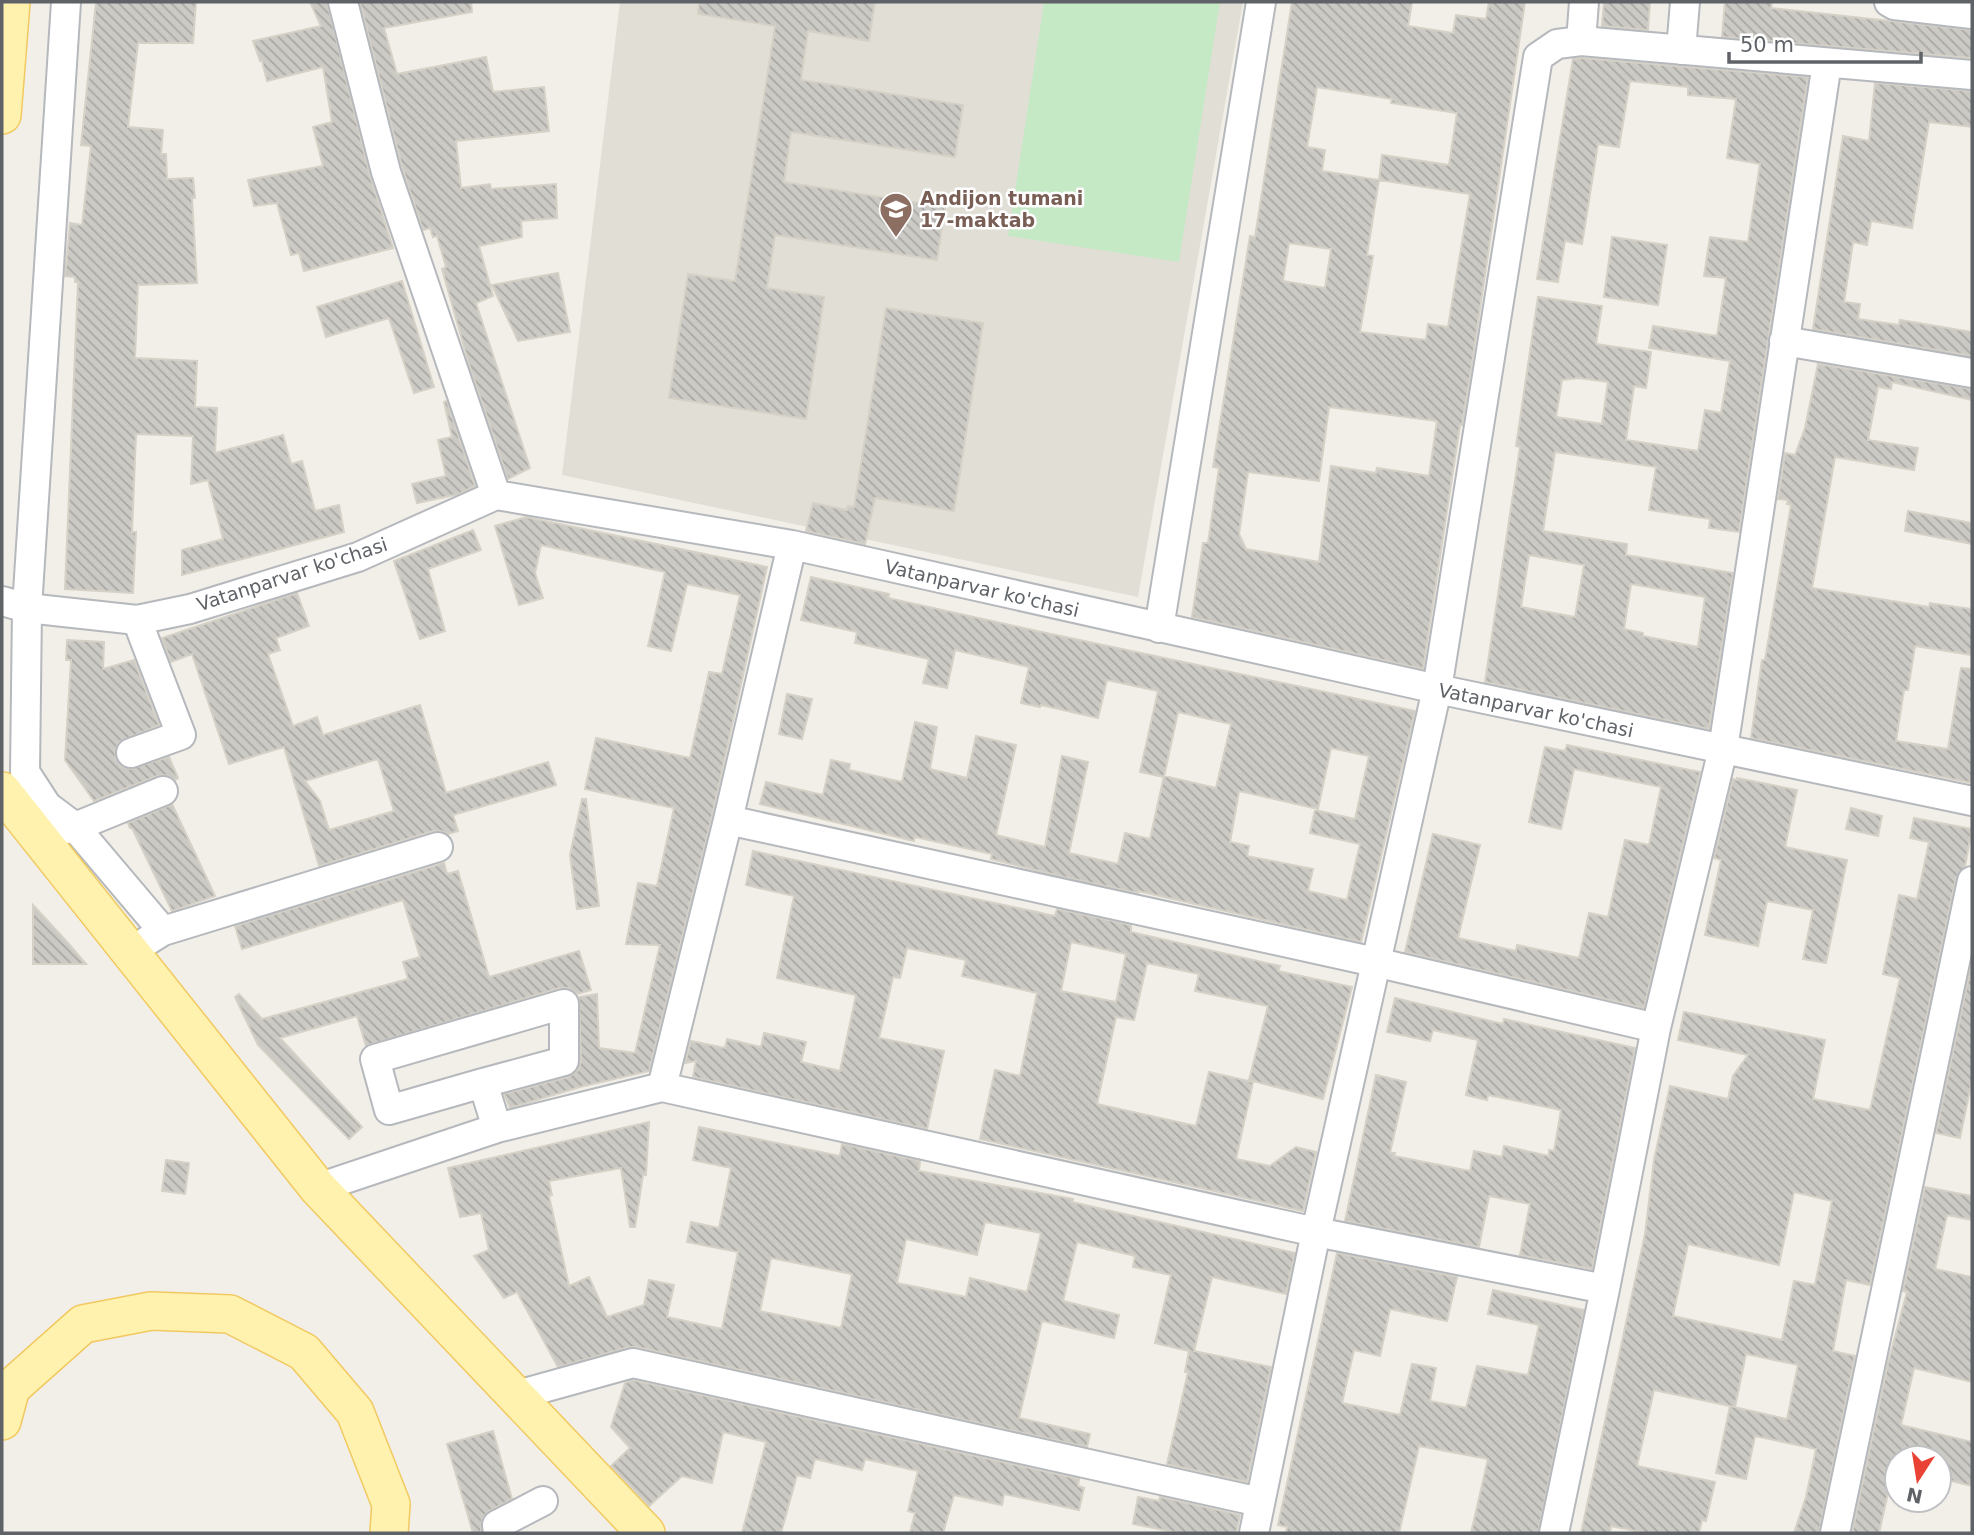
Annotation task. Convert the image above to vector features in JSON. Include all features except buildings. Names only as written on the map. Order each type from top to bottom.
[{"type":"main road","points":[[2,115],[11,2]]},
{"type":"main road","points":[[2,791],[318,1188],[646,1533]]},
{"type":"main road","points":[[2,1422],[11,1388],[83,1324],[151,1311],[230,1314],[304,1352],[355,1412],[391,1504],[389,1533]]},
{"type":"lane","points":[[66,2],[14,605],[25,772],[47,806],[75,827],[163,931]]},
{"type":"lane","points":[[343,2],[386,172],[496,495]]},
{"type":"lane","points":[[1159,628],[1261,2]]},
{"type":"lane","points":[[1581,41],[1584,2]]},
{"type":"lane","points":[[1682,50],[1685,2]]},
{"type":"lane","points":[[1889,2],[1894,5],[1972,14]]},
{"type":"lane","points":[[1254,1533],[1316,1232],[1437,689],[1538,57],[1557,44],[1581,41],[1972,75]]},
{"type":"lane","points":[[1554,1533],[1656,1028],[1723,749],[1827,63]]},
{"type":"lane","points":[[1784,341],[1972,373]]},
{"type":"lane","name":"Vatanparvar ko'chasi","points":[[14,605],[137,620],[190,608],[359,557],[496,495],[792,545],[1437,689],[1972,802]]},
{"type":"lane","points":[[662,1087],[792,545]]},
{"type":"lane","points":[[131,753],[181,736],[137,620]]},
{"type":"lane","points":[[37,835],[75,827],[163,791]]},
{"type":"lane","points":[[728,820],[1375,962],[1656,1028]]},
{"type":"lane","points":[[130,953],[163,931],[438,847]]},
{"type":"lane","points":[[1835,1533],[1972,881]]},
{"type":"lane","points":[[564,1004],[564,1061],[483,1083],[390,1110],[375,1059],[564,1004]]},
{"type":"lane","points":[[483,1083],[497,1128]]},
{"type":"lane","points":[[318,1188],[497,1128],[662,1087],[1316,1232],[1605,1289]]},
{"type":"lane","points":[[514,1396],[633,1363],[1260,1502]]},
{"type":"lane","points":[[498,1533],[497,1525],[543,1501]]},
{"type":"shaded area","name":"Andijon tumani 17-maktab","points":[[620,2],[1243,2],[1138,597],[562,475]]},
{"type":"green space","points":[[1044,2],[1220,2],[1179,262],[1008,236]]},
{"type":"place","name":"Andijon tumani 17-maktab","points":[[896,239]]}]
